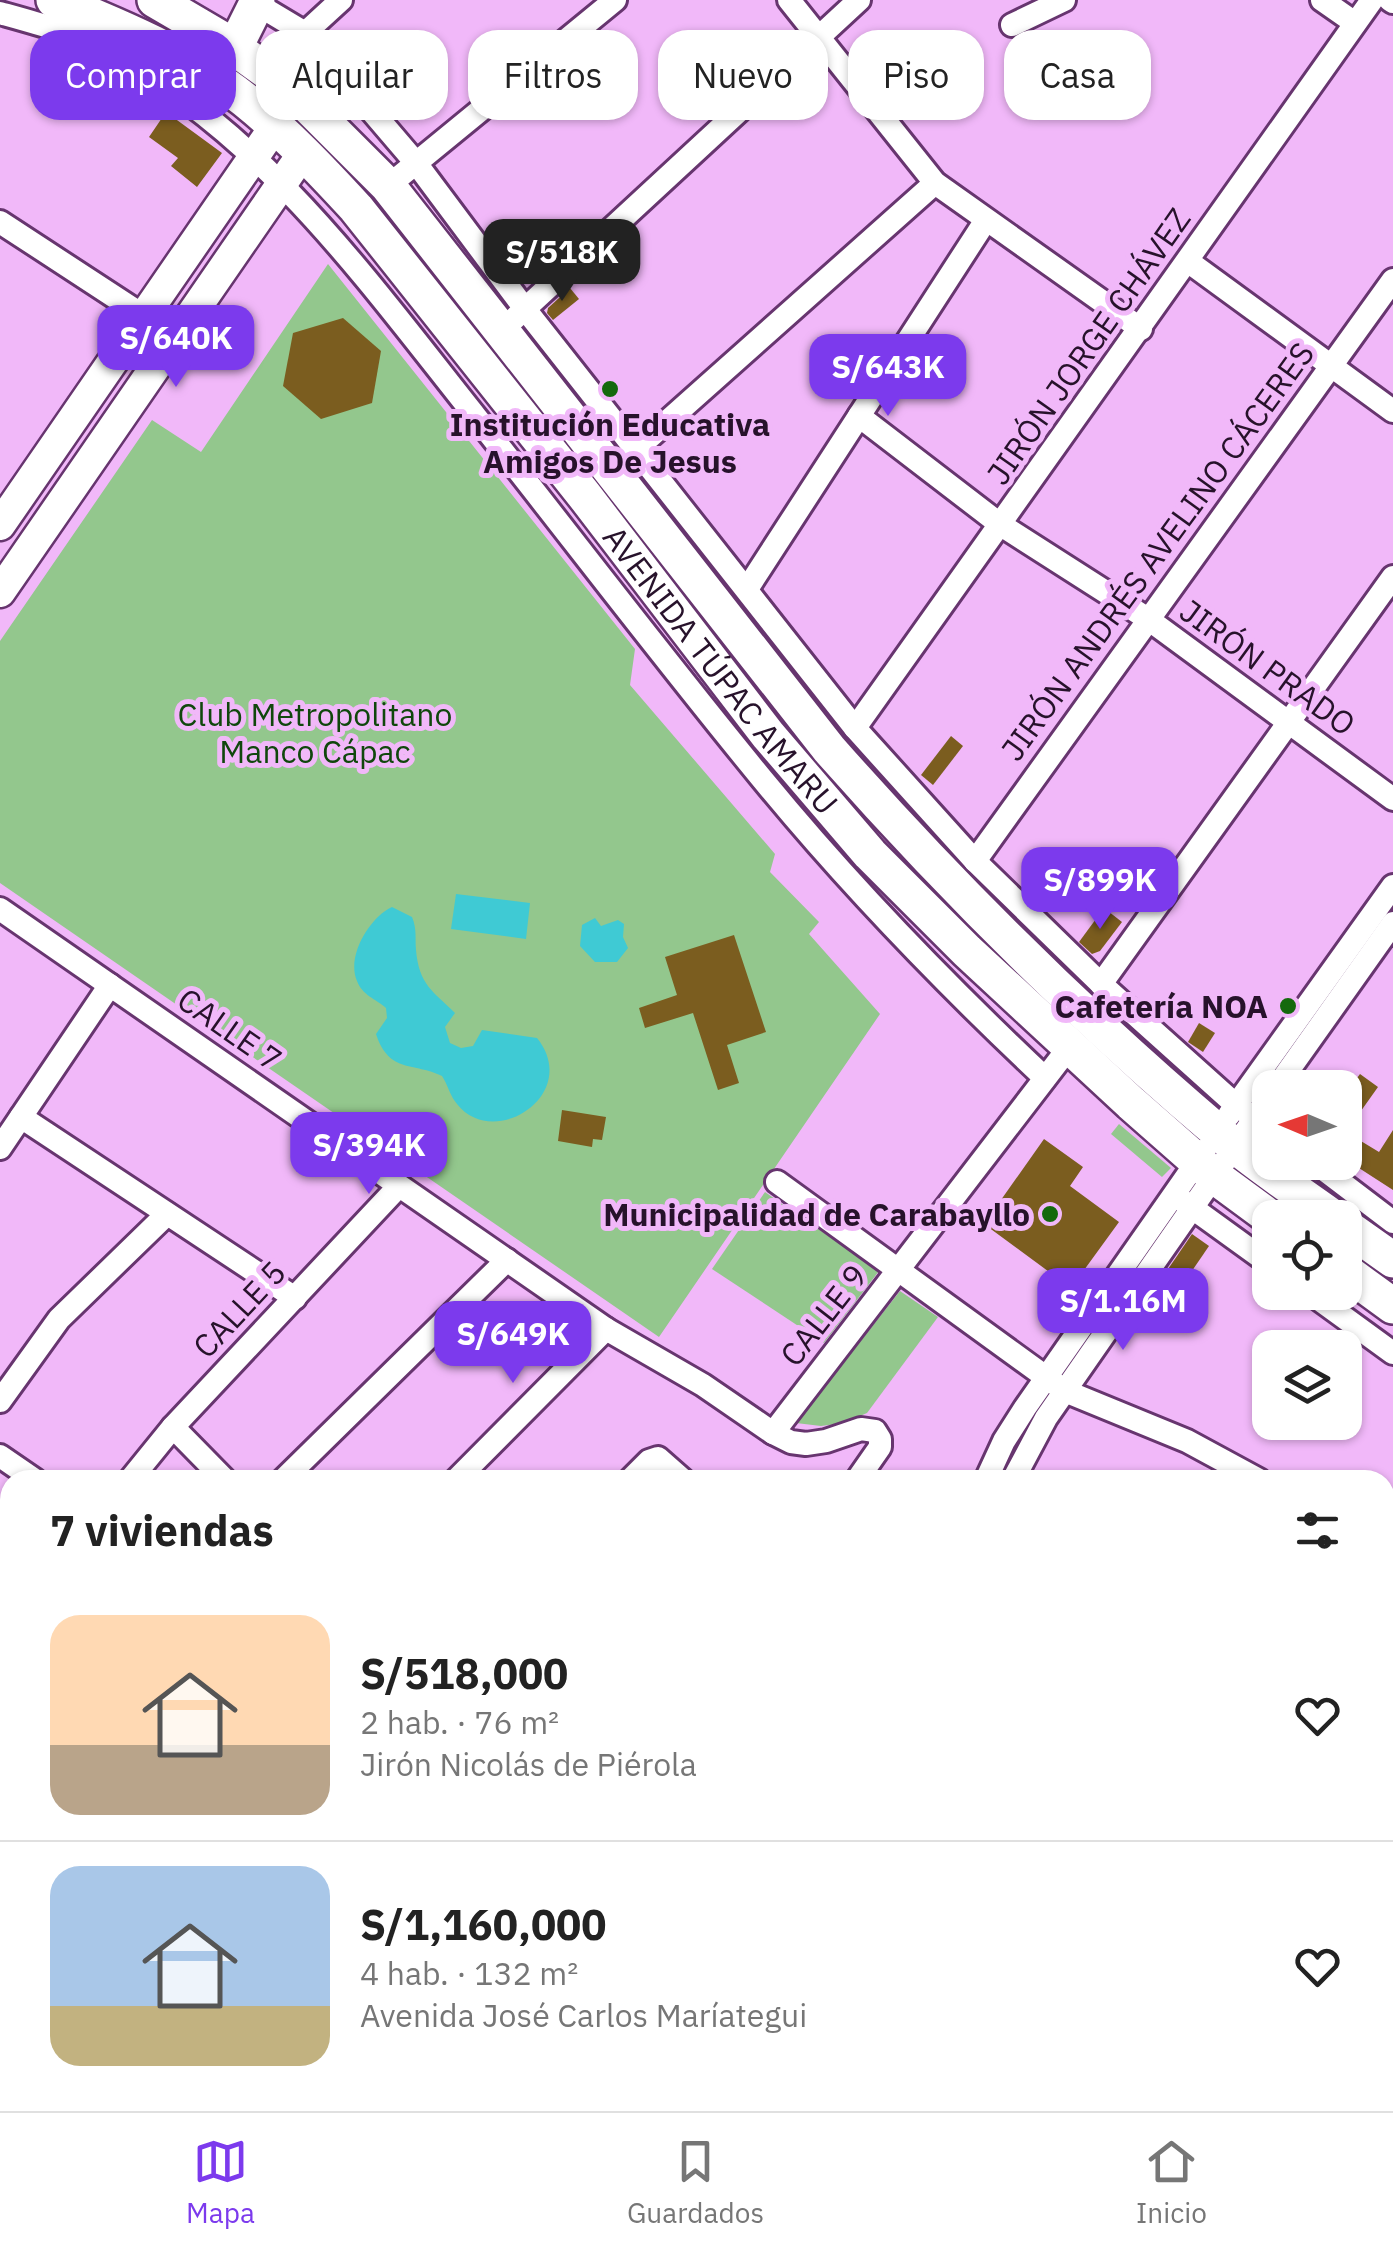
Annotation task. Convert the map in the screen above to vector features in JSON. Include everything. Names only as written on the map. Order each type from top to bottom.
[{"type":"highway","name":"AVENIDA TÚPAC AMARU","points":[[54,0],[120,26],[166,50],[242,98],[303,153],[356,208],[675,641],[768,735],[870,854],[956,940],[1206,1168],[1252,1203]]},
{"type":"highway","name":"AVENIDA TÚPAC AMARU","points":[[154,0],[206,30]]},
{"type":"highway","points":[[236,44],[253,2]]},
{"type":"highway","name":"AVENIDA TÚPAC AMARU","points":[[322,120],[513,321],[733,600],[829,749],[891,819],[1083,1008],[1243,1126],[1316,1200]]},
{"type":"highway","points":[[675,641],[733,600]]},
{"type":"highway","points":[[1362,1238],[1393,1260]]},
{"type":"highway","points":[[1362,1284],[1393,1306]]},
{"type":"main road","points":[[0,525],[277,120]]},
{"type":"main road","points":[[0,592],[303,153]]},
{"type":"street","points":[[307,30],[342,0]]},
{"type":"street","points":[[388,186],[615,0]]},
{"type":"street","points":[[789,0],[812,30]]},
{"type":"street","points":[[827,30],[859,0]]},
{"type":"street","points":[[1012,26],[1064,0]]},
{"type":"street","points":[[1322,0],[1355,23]]},
{"type":"street","name":"JIRÓN JORGE CHÁVEZ","points":[[855,728],[1372,0]]},
{"type":"street","name":"AVENIDA TÚPAC AMARU","points":[[253,2],[299,30]]},
{"type":"street","points":[[0,13],[44,24],[106,50],[178,96],[254,156],[282,184],[675,641],[764,782],[899,935],[1045,1078]]},
{"type":"street","points":[[828,50],[935,183],[1141,329]]},
{"type":"street","name":"AVENIDA TÚPAC AMARU","points":[[379,120],[416,163],[513,321]]},
{"type":"street","points":[[513,321],[730,120]]},
{"type":"street","points":[[624,461],[935,183]]},
{"type":"street","points":[[733,600],[986,220]]},
{"type":"street","points":[[3,230],[176,337]]},
{"type":"street","points":[[1188,262],[1393,411]]},
{"type":"street","name":"JIRÓN ANDRÉS AVELINO CÁCERES","points":[[976,861],[1393,280]]},
{"type":"street","name":"JIRÓN PRADO","points":[[859,416],[1000,525],[1148,619],[1393,800]]},
{"type":"street","points":[[1100,984],[1393,577]]},
{"type":"street","name":"AVENIDA TÚPAC AMARU","points":[[733,600],[976,861],[1243,1126]]},
{"type":"street","points":[[991,1470],[1004,1441],[1056,1384],[1206,1168],[1243,1126],[1393,886]]},
{"type":"street","name":"CALLE 7","points":[[0,909],[606,1330],[703,1385],[773,1433]]},
{"type":"street","points":[[1289,1070],[1393,923]]},
{"type":"street","points":[[0,1148],[110,985]]},
{"type":"street","name":"CALLE 9","points":[[773,1433],[1070,1046]]},
{"type":"street","points":[[20,1118],[294,1298]]},
{"type":"street","points":[[1338,1180],[1393,1221]]},
{"type":"street","points":[[777,1182],[1056,1384],[1188,1441],[1242,1470]]},
{"type":"street","name":"CALLE 5","points":[[138,1470],[173,1427],[399,1186]]},
{"type":"street","points":[[1183,1201],[1252,1251]]},
{"type":"street","points":[[0,1401],[59,1319],[167,1214]]},
{"type":"street","points":[[292,1470],[506,1260]]},
{"type":"street","points":[[1334,1310],[1393,1353]]},
{"type":"street","points":[[466,1470],[606,1330]]},
{"type":"street","points":[[1018,1470],[1046,1418],[1056,1384]]},
{"type":"street","points":[[173,1427],[216,1470]]},
{"type":"street","points":[[773,1433],[806,1444],[861,1429],[875,1431],[880,1447],[865,1470]]},
{"type":"street","points":[[641,1470],[658,1458],[674,1470]]},
{"type":"green space","name":"Club Metropolitano Manco Cápac","points":[[328,264],[635,649],[630,685],[775,854],[770,872],[819,922],[809,934],[880,1014],[659,1337],[0,883],[0,641],[152,420],[201,452]]},
{"type":"green space","points":[[1119,1124],[1171,1168],[1162,1177],[1111,1134]]},
{"type":"green space","points":[[765,1192],[879,1271],[824,1343],[712,1269]]},
{"type":"green space","points":[[900,1291],[938,1317],[867,1413],[844,1423],[796,1423]]},
{"type":"shaded area","points":[[456,894],[530,903],[526,939],[451,929]]},
{"type":"shaded area","points":[[392,907],[412,917],[420,972],[428,986],[455,1013],[445,1027],[450,1043],[461,1048],[473,1046],[482,1030],[537,1038],[548,1059],[549,1079],[528,1110],[510,1119],[491,1121],[473,1117],[457,1104],[442,1076],[403,1065],[381,1047],[376,1034],[387,1018],[386,1008],[359,986],[354,971],[362,938],[376,919]]},
{"type":"shaded area","points":[[595,918],[601,926],[618,920],[624,924],[623,937],[628,948],[617,962],[595,962],[580,946],[582,925]]},
{"type":"building","points":[[161,120],[177,120],[222,153],[197,187],[171,166],[178,158],[149,137]]},
{"type":"building","points":[[547,231],[562,249],[526,280],[510,262]]},
{"type":"building","points":[[570,288],[579,299],[553,320],[548,308]]},
{"type":"building","points":[[343,318],[381,351],[372,403],[321,419],[283,386],[293,333]]},
{"type":"building","points":[[951,736],[963,746],[933,785],[921,775]]},
{"type":"building","points":[[1104,908],[1122,922],[1100,951],[1092,954],[1079,942]]},
{"type":"building","points":[[734,935],[766,1032],[727,1045],[739,1083],[718,1090],[693,1013],[645,1028],[639,1008],[677,995],[665,957]]},
{"type":"building","points":[[1199,1023],[1215,1033],[1203,1052],[1188,1042]]},
{"type":"building","points":[[1362,1075],[1378,1087],[1362,1110]]},
{"type":"building","points":[[562,1110],[606,1117],[602,1140],[593,1139],[592,1147],[558,1141]]},
{"type":"building","points":[[1393,1130],[1393,1190],[1362,1170],[1362,1142],[1379,1152]]},
{"type":"building","name":"Municipalidad de Carabayllo","points":[[1044,1139],[1083,1167],[1070,1186],[1119,1222],[1071,1288],[984,1224]]},
{"type":"building","points":[[1192,1234],[1209,1246],[1181,1287],[1164,1275]]},
{"type":"place","name":"Institución Educativa Amigos De Jesus","points":[[610,389]]},
{"type":"place","name":"Cafetería NOA","points":[[1288,1006]]},
{"type":"place","name":"Municipalidad de Carabayllo","points":[[1050,1214]]}]
